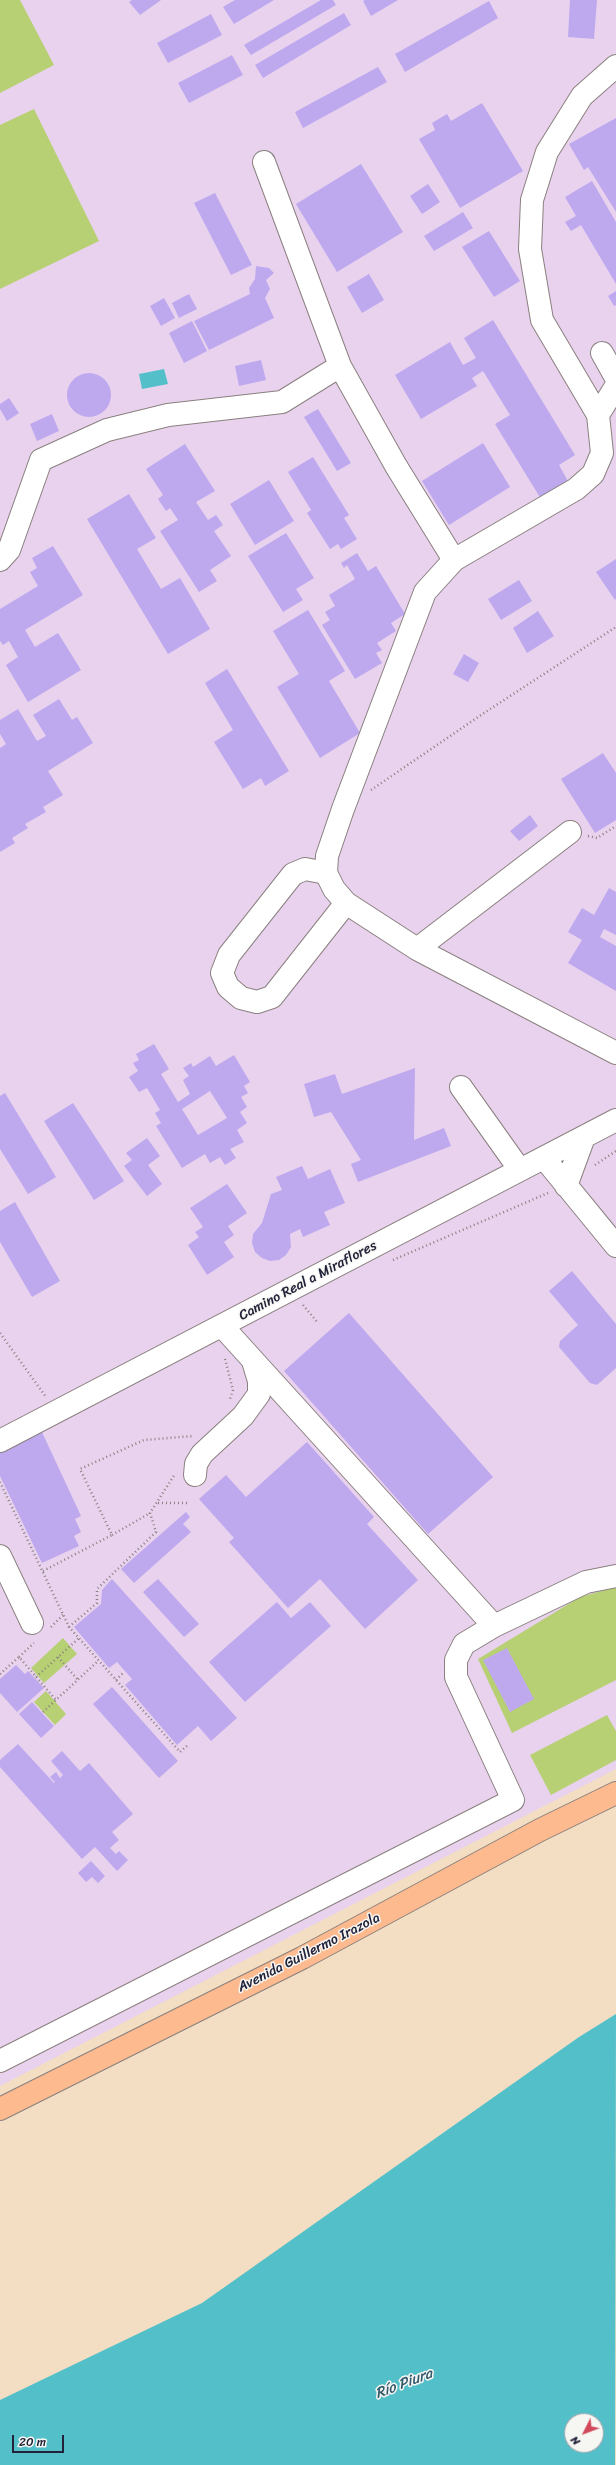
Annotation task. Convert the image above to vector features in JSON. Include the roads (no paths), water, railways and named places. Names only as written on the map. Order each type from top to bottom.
[{"type":"main road","name":"Avenida Guillermo Irazola","points":[[0,2109],[302,1958],[540,1830],[616,1793]]},
{"type":"lane","points":[[616,66],[582,96],[546,152],[532,200],[538,252],[542,320],[598,415],[602,453],[593,474],[576,489],[454,560],[425,592],[343,809],[327,856],[326,872],[334,889],[346,903],[417,949],[616,1053]]},
{"type":"lane","points":[[264,162],[340,366],[396,466],[454,560]]},
{"type":"lane","points":[[602,353],[616,378]]},
{"type":"lane","points":[[0,560],[9,550],[41,460],[107,430],[168,415],[282,402],[340,366]]},
{"type":"lane","points":[[598,415],[616,386]]},
{"type":"lane","points":[[417,949],[570,832]]},
{"type":"lane","points":[[326,872],[305,869],[293,874],[229,955],[222,972],[228,987],[241,998],[257,1002],[272,997],[346,903]]},
{"type":"lane","points":[[461,1086],[520,1170]]},
{"type":"lane","name":"Camino Real a Miraflores","points":[[0,1441],[616,1120]]},
{"type":"lane","points":[[566,1186],[584,1137]]},
{"type":"lane","points":[[544,1158],[616,1246]]},
{"type":"lane","points":[[222,1326],[494,1626]]},
{"type":"lane","points":[[186,1472],[196,1464],[202,1454],[243,1416],[259,1394],[259,1382],[252,1358]]},
{"type":"lane","points":[[0,1556],[32,1623]]},
{"type":"lane","points":[[0,2061],[513,1800],[456,1677],[456,1660],[464,1644],[494,1626],[586,1582],[616,1576]]},
{"type":"water","points":[[164,369],[168,384],[142,389],[139,374]]},
{"type":"water","name":"Río Piura","points":[[616,2014],[615,2465],[0,2465],[0,2400],[202,2303],[579,2037]]}]
